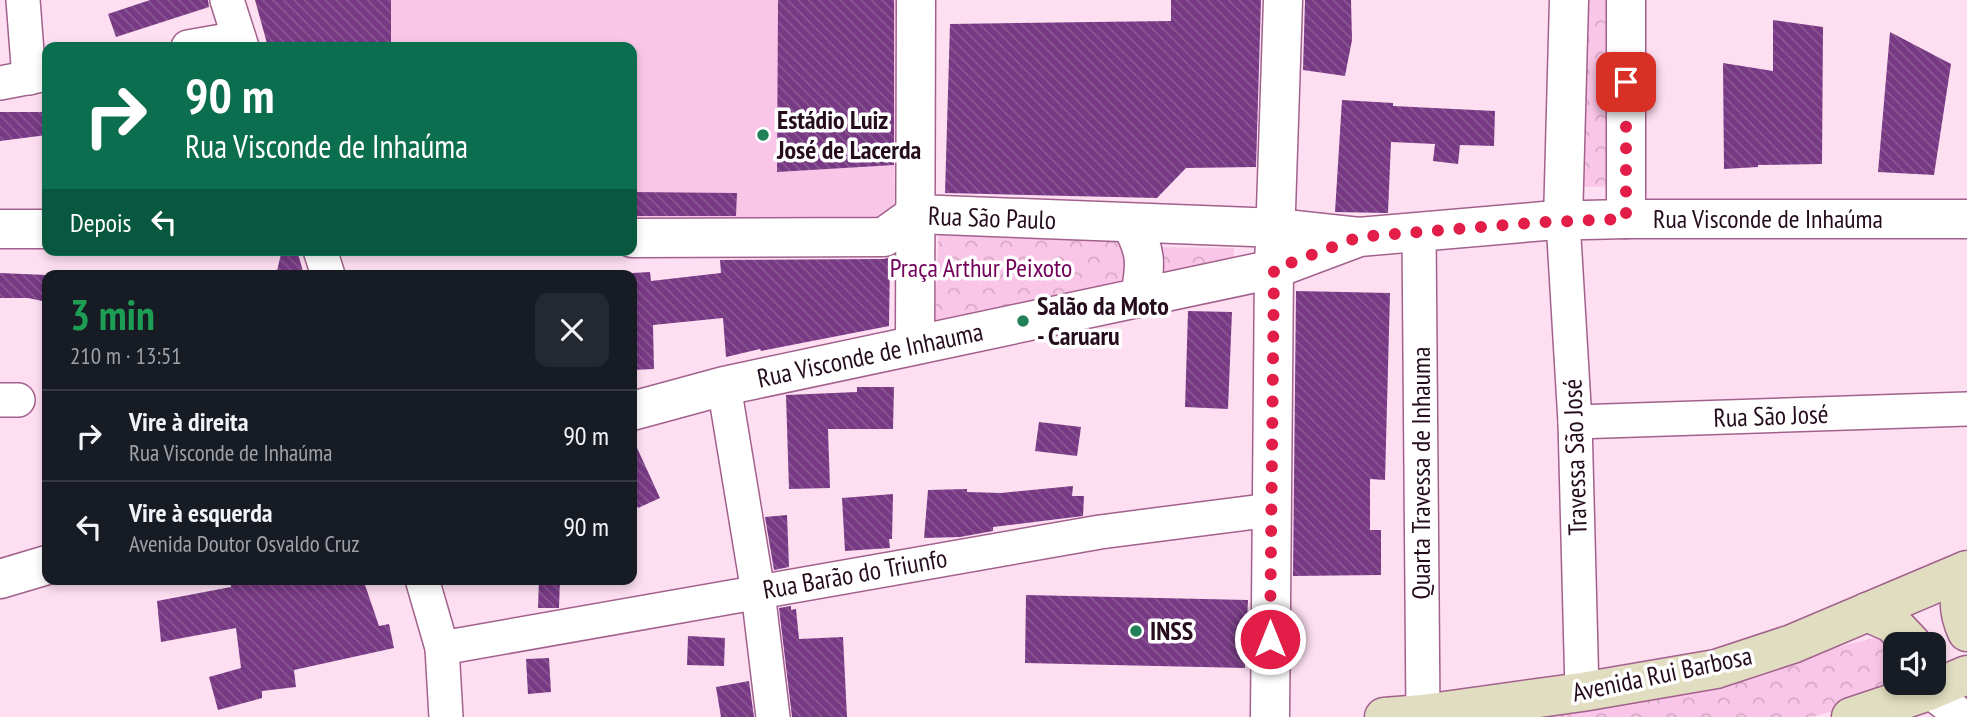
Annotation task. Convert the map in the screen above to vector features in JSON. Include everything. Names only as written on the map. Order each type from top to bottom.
[{"type":"main road","name":"Avenida Rui Barbosa","points":[[1384,717],[1582,692],[1716,669],[1792,644],[1966,570]]},
{"type":"main road","points":[[1966,570],[1959,592],[1959,614],[1967,632]]},
{"type":"main road","points":[[1867,612],[1892,623],[1901,632]]},
{"type":"main road","points":[[1946,681],[1967,675]]},
{"type":"main road","points":[[1851,717],[1907,695]]},
{"type":"street","points":[[23,0],[26,78]]},
{"type":"street","points":[[227,0],[241,42]]},
{"type":"street","points":[[915,345],[916,0]]},
{"type":"street","points":[[1270,717],[1274,269],[1283,0]]},
{"type":"street","points":[[1563,221],[1569,0]]},
{"type":"street","points":[[1626,0],[1626,219]]},
{"type":"street","name":"Rua São Paulo","points":[[637,238],[884,237],[916,214],[1276,228]]},
{"type":"street","name":"Rua Visconde de Inhaúma","points":[[1276,228],[1359,237],[1563,221],[1626,219],[1967,219]]},
{"type":"street","name":"Travessa São José","points":[[1563,221],[1575,422],[1582,692]]},
{"type":"street","points":[[1131,224],[1145,254],[1145,272],[1140,296]]},
{"type":"street","points":[[0,229],[42,229]]},
{"type":"street","name":"Quarta Travessa de Inhauma","points":[[1419,233],[1423,714]]},
{"type":"street","name":"Rua Visconde de Inhaúma","points":[[1274,269],[1359,237]]},
{"type":"street","name":"Rua Visconde de Inhauma","points":[[637,410],[724,386],[1274,269]]},
{"type":"street","points":[[724,386],[758,592],[773,717]]},
{"type":"street","name":"Rua São José","points":[[1575,422],[1967,410]]},
{"type":"street","name":"Rua Barão do Triunfo","points":[[442,648],[1100,532],[1270,510]]},
{"type":"street","points":[[0,579],[42,566]]},
{"type":"street","points":[[424,585],[442,648],[446,717]]},
{"type":"street","points":[[1937,695],[1963,717]]},
{"type":"green space","name":"Estádio Luiz José de Lacerda","points":[[310,0],[896,0],[894,223],[637,228],[637,42],[324,42]]},
{"type":"green space","points":[[1581,0],[1618,0],[1618,186],[1578,187]]},
{"type":"green space","name":"Praça Arthur Peixoto","points":[[939,222],[1119,232],[1133,264],[1113,293],[935,320]]},
{"type":"green space","points":[[1153,247],[1234,248],[1233,261],[1153,276]]},
{"type":"green space","points":[[1883,638],[1883,693],[1875,700],[1811,717],[1549,717],[1684,693],[1780,668],[1833,648]]},
{"type":"building","points":[[150,0],[208,0],[209,7],[116,37],[108,14]]},
{"type":"building","points":[[255,0],[391,0],[391,42],[267,42]]},
{"type":"building","points":[[778,0],[894,0],[894,165],[777,172]]},
{"type":"building","points":[[1171,0],[1261,0],[1256,167],[1186,168],[1157,198],[945,193],[950,24],[1171,21]]},
{"type":"building","points":[[1305,0],[1351,0],[1352,40],[1345,76],[1303,70]]},
{"type":"building","points":[[1773,20],[1823,27],[1822,164],[1758,165],[1724,169],[1723,63],[1773,71]]},
{"type":"building","points":[[1890,32],[1951,64],[1934,175],[1878,172]]},
{"type":"building","points":[[1342,100],[1393,103],[1393,106],[1495,111],[1494,146],[1460,145],[1458,164],[1433,161],[1435,144],[1391,142],[1388,213],[1335,212]]},
{"type":"building","points":[[0,112],[42,112],[42,136],[0,141]]},
{"type":"building","points":[[637,192],[737,193],[736,216],[637,216]]},
{"type":"building","points":[[281,256],[299,256],[303,270],[277,270]]},
{"type":"building","points":[[890,257],[889,326],[726,357],[723,318],[653,325],[654,369],[637,370],[637,273],[650,272],[651,281],[721,273],[720,260]]},
{"type":"building","points":[[0,273],[42,275],[42,301],[0,298]]},
{"type":"building","points":[[1296,291],[1390,293],[1385,480],[1370,479],[1370,530],[1381,530],[1381,575],[1293,576]]},
{"type":"building","points":[[1188,311],[1232,312],[1228,409],[1185,407]]},
{"type":"building","points":[[857,387],[894,387],[893,429],[828,429],[830,488],[789,489],[786,395],[857,392]]},
{"type":"building","points":[[1039,422],[1081,427],[1077,456],[1035,451]]},
{"type":"building","points":[[637,448],[660,498],[638,508],[637,506]]},
{"type":"building","points":[[1073,486],[1072,496],[1084,496],[1083,516],[993,527],[993,531],[960,537],[924,538],[928,490],[967,489],[967,492],[1001,493]]},
{"type":"building","points":[[893,494],[890,548],[845,551],[842,498]]},
{"type":"building","points":[[787,515],[789,567],[774,570],[765,517]]},
{"type":"building","points":[[365,585],[379,626],[389,624],[394,648],[294,670],[296,687],[262,691],[262,698],[218,710],[209,677],[241,668],[236,628],[161,642],[157,601],[231,587]]},
{"type":"building","points":[[539,585],[560,585],[559,608],[538,608]]},
{"type":"building","name":"INSS","points":[[1026,595],[1248,600],[1245,668],[1025,663]]},
{"type":"building","points":[[791,606],[791,610],[796,609],[799,639],[843,637],[847,717],[792,717],[779,608]]},
{"type":"building","points":[[688,636],[725,638],[724,666],[687,665]]},
{"type":"building","points":[[549,658],[551,692],[528,694],[526,659]]},
{"type":"building","points":[[749,681],[754,717],[721,717],[716,687]]},
{"type":"place","name":"Estádio Luiz José de Lacerda","points":[[763,135]]},
{"type":"place","name":"Salão da Moto - Caruaru","points":[[1023,321]]},
{"type":"place","name":"INSS","points":[[1136,631]]},
{"type":"route","points":[[1270,639],[1274,269],[1359,237],[1544,222],[1626,219],[1626,82]]}]
